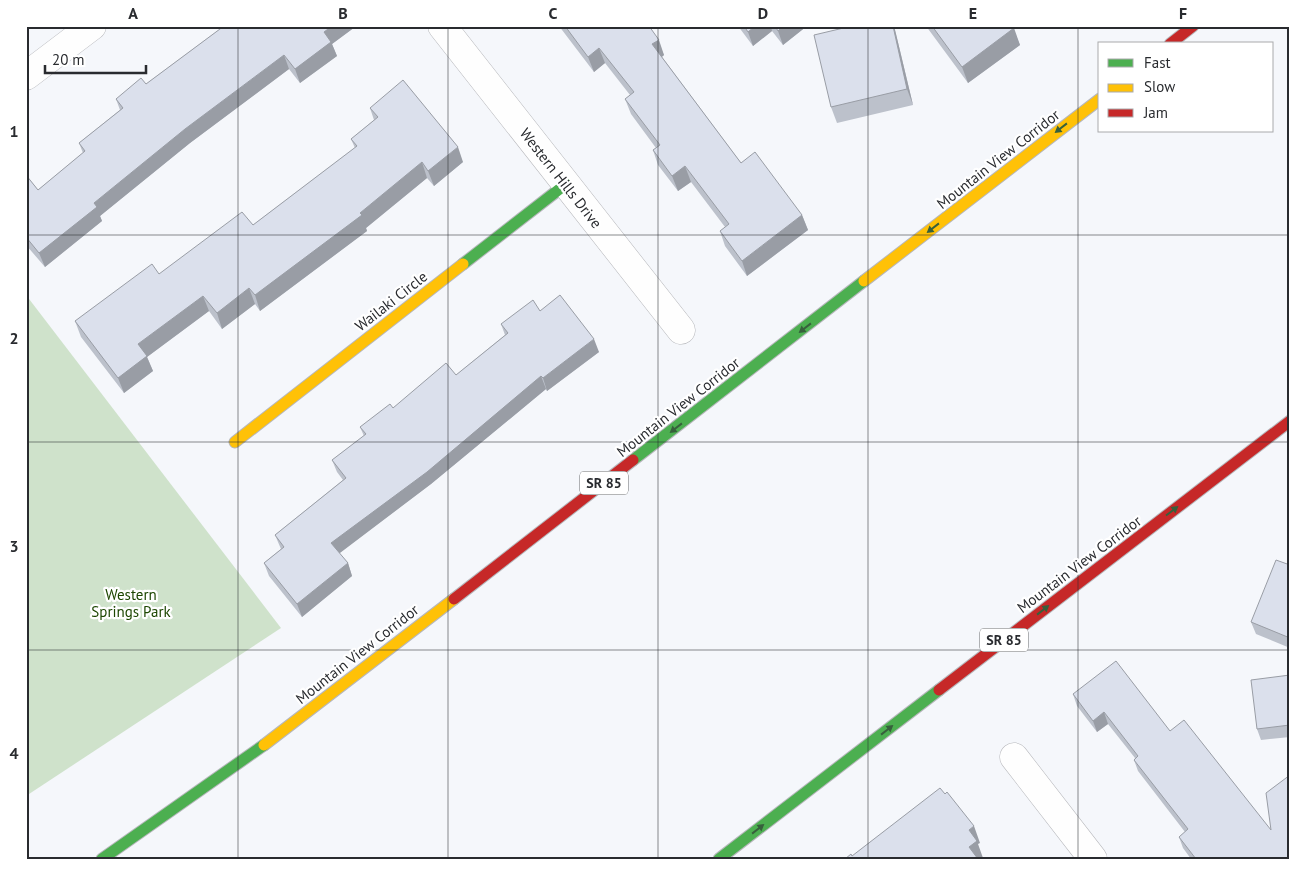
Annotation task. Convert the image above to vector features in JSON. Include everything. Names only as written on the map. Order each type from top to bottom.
[{"type":"main road","points":[[1173,42],[1193,26]]},
{"type":"main road","name":"Mountain View Corridor","points":[[102,859],[271,740],[1098,100]]},
{"type":"main road","name":"Wailaki Circle","points":[[235,442],[566,184]]},
{"type":"main road","name":"Mountain View Corridor","points":[[719,859],[1290,421]]},
{"type":"street","points":[[26,76],[92,26]]},
{"type":"street","name":"Western Hills Drive","points":[[442,26],[681,330]]},
{"type":"street","points":[[1014,757],[1093,859]]},
{"type":"green space","name":"Western Springs Park","points":[[26,295],[281,628],[26,796]]},
{"type":"building","points":[[224,26],[332,26],[324,32],[331,42],[295,69],[284,55],[185,129],[94,203],[97,207],[39,253],[26,237],[26,175],[38,190],[85,151],[79,143],[123,108],[116,99],[141,78],[146,84]]},
{"type":"building","points":[[565,26],[649,26],[659,40],[652,44],[741,163],[755,152],[802,215],[742,261],[720,231],[729,224],[685,166],[672,176],[653,150],[660,145],[625,99],[634,92],[599,48],[588,57]]},
{"type":"building","points":[[744,26],[755,26],[748,32]]},
{"type":"building","points":[[775,26],[783,26],[778,31]]},
{"type":"building","points":[[852,26],[893,26],[907,89],[831,107],[814,35]]},
{"type":"building","points":[[932,26],[1012,26],[1014,28],[962,67]]},
{"type":"building","points":[[403,80],[458,147],[428,171],[422,162],[360,213],[362,215],[255,295],[249,288],[217,313],[203,296],[138,344],[147,356],[118,378],[75,321],[152,264],[159,274],[242,212],[253,225],[357,146],[351,139],[378,117],[370,108]]},
{"type":"building","points":[[560,295],[594,339],[543,378],[541,376],[427,472],[331,543],[348,563],[297,604],[264,563],[284,547],[275,535],[346,478],[332,460],[366,434],[360,427],[390,404],[393,408],[446,363],[456,375],[508,333],[501,324],[533,300],[540,311]]},
{"type":"building","points":[[1276,560],[1290,565],[1290,638],[1251,622]]},
{"type":"building","points":[[1116,661],[1170,731],[1184,720],[1271,830],[1266,793],[1290,775],[1290,859],[1196,859],[1179,837],[1188,829],[1134,760],[1138,756],[1104,712],[1093,721],[1073,694]]},
{"type":"building","points":[[1290,675],[1290,725],[1257,729],[1251,680]]},
{"type":"building","points":[[940,788],[945,794],[947,792],[974,826],[969,830],[977,841],[969,847],[978,859],[845,859],[851,854],[852,856]]},
{"type":"traffic: fast","points":[[463,264],[566,184]]},
{"type":"traffic: fast","points":[[633,460],[864,281]]},
{"type":"traffic: fast","points":[[719,859],[939,690]]},
{"type":"traffic: fast","points":[[102,859],[264,745]]},
{"type":"traffic: slow","points":[[864,281],[1098,101]]},
{"type":"traffic: slow","points":[[235,442],[463,264]]},
{"type":"traffic: slow","points":[[264,745],[454,599]]},
{"type":"traffic: jam","points":[[1173,42],[1193,26]]},
{"type":"traffic: jam","points":[[939,690],[1290,421]]},
{"type":"traffic: jam","points":[[454,599],[633,460]]}]
